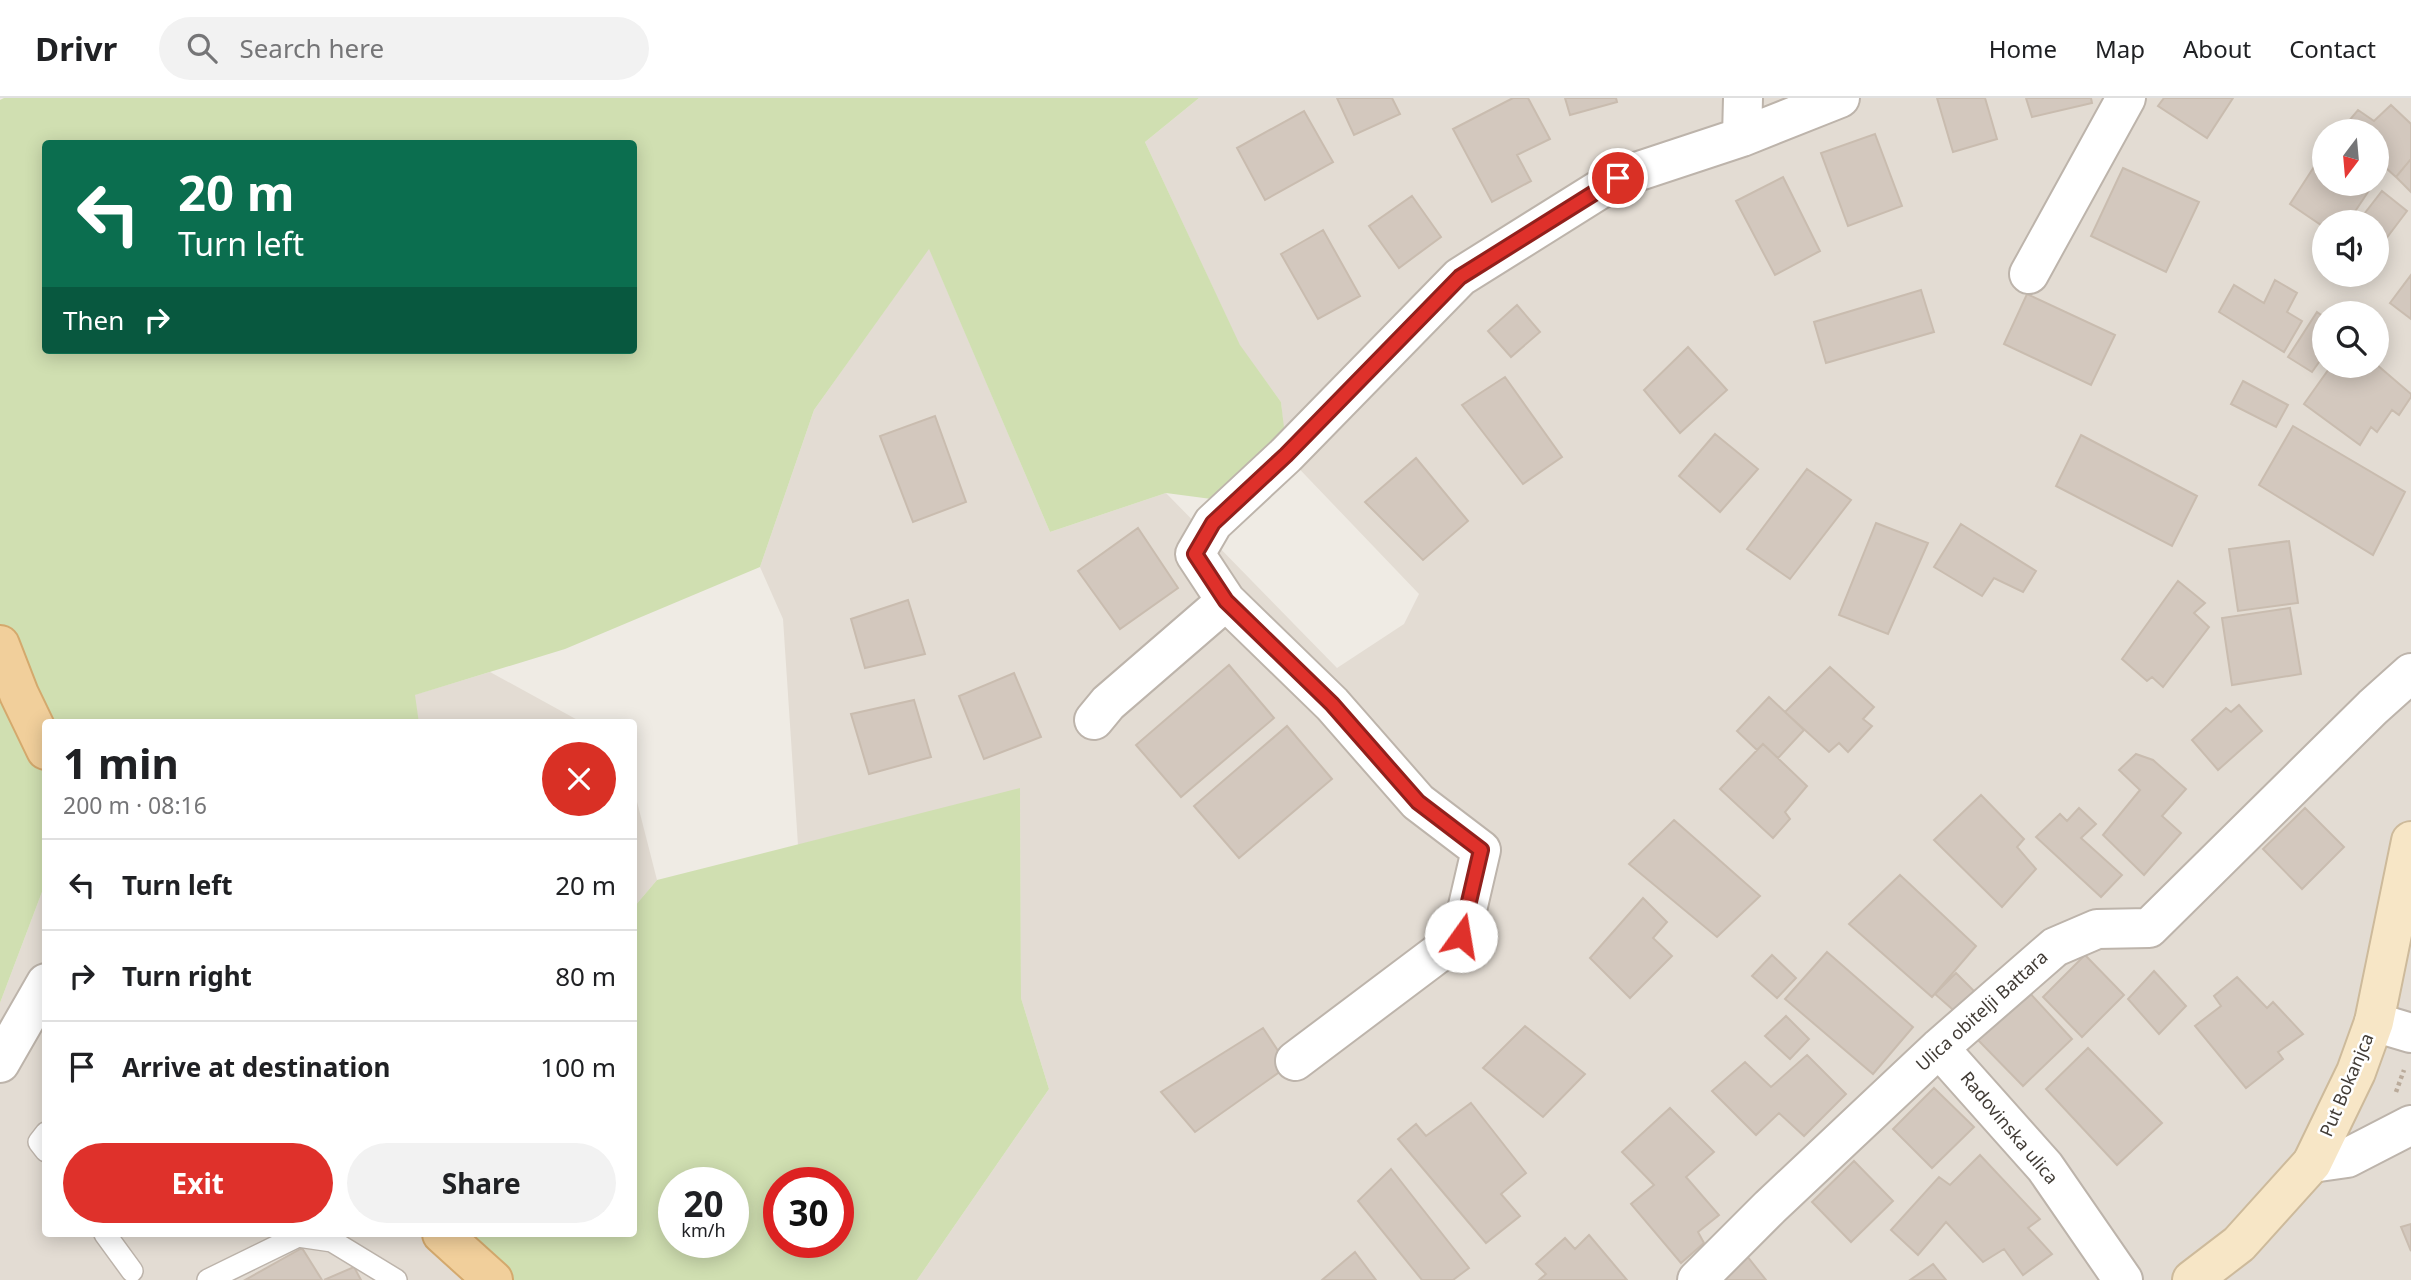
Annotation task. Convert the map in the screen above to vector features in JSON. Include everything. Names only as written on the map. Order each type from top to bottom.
[{"type":"main road","points":[[0,645],[42,742]]},
{"type":"main road","name":"Put Bokanjca","points":[[2192,1280],[2239,1244],[2312,1163],[2356,1072],[2374,1021],[2411,841]]},
{"type":"main road","points":[[445,1237],[493,1280]]},
{"type":"street","points":[[1742,137],[1743,98]]},
{"type":"street","points":[[1295,1061],[1461,936],[1481,850],[1418,802],[1332,704],[1226,601],[1195,554],[1213,523],[1286,455],[1460,277],[1618,178],[1742,137],[1840,98]]},
{"type":"street","points":[[2029,274],[2126,98]]},
{"type":"street","points":[[1094,720],[1108,703],[1226,601]]},
{"type":"street","name":"Ulica obitelji Battara","points":[[1697,1280],[1770,1207],[1940,1048],[2055,947],[2096,929],[2149,928],[2373,707],[2411,673]]},
{"type":"street","points":[[0,1063],[42,990]]},
{"type":"street","points":[[2374,1021],[2411,1033]]},
{"type":"street","name":"Radovinska ulica","points":[[1940,1048],[2045,1167],[2123,1280]]},
{"type":"street","points":[[2312,1163],[2347,1158],[2411,1125]]},
{"type":"lane","points":[[107,1237],[132,1271]]},
{"type":"lane","points":[[208,1280],[298,1237],[351,1242],[396,1280]]},
{"type":"shaded area","points":[[1199,98],[2411,98],[2411,1280],[917,1280],[1049,1089],[1021,998],[1020,789],[798,845],[783,619],[760,567],[814,410],[929,248],[1050,532],[1166,493],[1337,668],[1404,624],[1419,594],[1286,455],[1281,402],[1240,346],[1145,142]]},
{"type":"shaded area","points":[[490,672],[576,719],[418,719],[414,695]]},
{"type":"shaded area","points":[[637,802],[657,880],[637,903]]},
{"type":"shaded area","points":[[42,892],[42,1237],[445,1237],[493,1280],[0,1280],[0,1003]]},
{"type":"green space","points":[[1199,98],[1145,142],[1240,345],[1281,402],[1285,436],[1219,500],[1166,493],[1050,532],[929,249],[814,410],[760,567],[565,649],[415,695],[418,719],[42,719],[42,892],[0,1003],[0,100]]},
{"type":"green space","points":[[1020,788],[1021,998],[1049,1089],[917,1280],[493,1280],[445,1237],[637,1237],[637,903],[657,880]]},
{"type":"building","points":[[1337,98],[1392,98],[1400,114],[1354,135]]},
{"type":"building","points":[[1513,98],[1528,98],[1550,139],[1517,155],[1531,181],[1492,202],[1453,129]]},
{"type":"building","points":[[1565,98],[1616,98],[1617,102],[1570,115]]},
{"type":"building","points":[[1937,98],[1985,98],[1997,139],[1953,152]]},
{"type":"building","points":[[2026,98],[2091,98],[2092,103],[2032,117]]},
{"type":"building","points":[[2164,98],[2233,98],[2207,138],[2158,106]]},
{"type":"building","points":[[2391,105],[2411,124],[2411,159],[2396,177],[2389,171],[2389,119],[2376,119]]},
{"type":"building","points":[[2358,110],[2371,119],[2350,119]]},
{"type":"building","points":[[1304,111],[1333,162],[1265,200],[1237,148]]},
{"type":"building","points":[[1875,134],[1902,206],[1848,226],[1821,153]]},
{"type":"building","points":[[2411,159],[2411,192],[2396,177]]},
{"type":"building","points":[[2123,168],[2199,202],[2166,272],[2091,236]]},
{"type":"building","points":[[2312,170],[2312,196],[2365,196],[2356,210],[2312,210],[2312,219],[2290,204]]},
{"type":"building","points":[[1783,177],[1820,251],[1775,275],[1736,201]]},
{"type":"building","points":[[1412,196],[1441,237],[1399,268],[1369,226]]},
{"type":"building","points":[[2378,196],[2388,196],[2407,211],[2389,235],[2389,210],[2367,210]]},
{"type":"building","points":[[1323,230],[1360,296],[1318,319],[1281,254]]},
{"type":"building","points":[[2411,275],[2411,319],[2390,303]]},
{"type":"building","points":[[2275,280],[2297,293],[2287,312],[2302,321],[2284,352],[2219,312],[2234,285],[2264,303]]},
{"type":"building","points":[[1921,290],[1934,332],[1826,363],[1814,322]]},
{"type":"building","points":[[2027,294],[2115,335],[2091,385],[2004,344]]},
{"type":"building","points":[[1517,305],[1540,332],[1511,357],[1488,331]]},
{"type":"building","points":[[2312,320],[2312,372],[2288,357]]},
{"type":"building","points":[[1688,347],[1727,390],[1680,433],[1644,390]]},
{"type":"building","points":[[2389,375],[2411,394],[2399,415],[2392,410],[2377,432],[2371,427],[2360,445],[2304,404],[2322,378],[2389,378]]},
{"type":"building","points":[[1505,377],[1562,457],[1523,484],[1462,405]]},
{"type":"building","points":[[2243,381],[2288,405],[2276,427],[2231,404]]},
{"type":"building","points":[[935,416],[966,502],[913,522],[880,436]]},
{"type":"building","points":[[2293,426],[2405,492],[2373,555],[2259,485]]},
{"type":"building","points":[[1715,434],[1758,469],[1720,512],[1679,476]]},
{"type":"building","points":[[2081,435],[2197,496],[2172,546],[2056,486]]},
{"type":"building","points":[[1416,458],[1468,521],[1423,560],[1365,502]]},
{"type":"building","points":[[1807,469],[1851,500],[1790,579],[1747,549]]},
{"type":"building","points":[[1876,523],[1928,543],[1888,634],[1839,615]]},
{"type":"building","points":[[1961,524],[2036,571],[2023,592],[1994,578],[1982,596],[1934,567]]},
{"type":"building","points":[[1138,528],[1178,588],[1120,629],[1078,571]]},
{"type":"building","points":[[2289,541],[2298,603],[2238,611],[2229,549]]},
{"type":"building","points":[[2178,581],[2205,603],[2194,613],[2209,627],[2163,687],[2152,677],[2147,681],[2122,659]]},
{"type":"building","points":[[908,600],[925,654],[865,668],[851,619]]},
{"type":"building","points":[[2290,608],[2301,674],[2232,685],[2222,618]]},
{"type":"building","points":[[1229,665],[1274,718],[1181,797],[1136,745]]},
{"type":"building","points":[[1830,667],[1874,707],[1863,719],[1872,726],[1848,752],[1839,743],[1829,752],[1785,712]]},
{"type":"building","points":[[1014,673],[1041,737],[984,759],[959,696]]},
{"type":"building","points":[[1769,697],[1804,730],[1778,758],[1763,744],[1757,750],[1737,731]]},
{"type":"building","points":[[914,700],[931,757],[869,774],[851,714]]},
{"type":"building","points":[[2239,705],[2262,731],[2218,770],[2192,740],[2226,708],[2231,712]]},
{"type":"building","points":[[1287,726],[1332,779],[1239,858],[1194,806]]},
{"type":"building","points":[[1763,744],[1807,786],[1785,812],[1790,819],[1773,838],[1720,789]]},
{"type":"building","points":[[2136,754],[2153,760],[2186,789],[2162,816],[2181,833],[2144,875],[2103,835],[2140,790],[2119,770]]},
{"type":"building","points":[[1981,795],[2024,839],[2017,847],[2036,869],[2002,907],[1934,840]]},
{"type":"building","points":[[2079,808],[2096,824],[2081,838],[2122,875],[2101,897],[2036,837],[2060,814],[2067,821]]},
{"type":"building","points":[[2305,808],[2344,847],[2302,889],[2263,849]]},
{"type":"building","points":[[1674,820],[1760,896],[1717,937],[1629,864]]},
{"type":"building","points":[[1900,875],[1976,946],[1932,997],[1849,924]]},
{"type":"building","points":[[1643,898],[1667,922],[1653,938],[1672,956],[1630,998],[1590,958]]},
{"type":"building","points":[[1827,952],[1913,1027],[1873,1074],[1785,999]]},
{"type":"building","points":[[1772,955],[1796,978],[1777,998],[1752,976]]},
{"type":"building","points":[[2085,955],[2124,995],[2082,1037],[2043,997]]},
{"type":"building","points":[[2154,971],[2186,1006],[2159,1034],[2128,999]]},
{"type":"building","points":[[1956,973],[1977,994],[1959,1015],[1935,994]]},
{"type":"building","points":[[2237,977],[2267,1008],[2273,1002],[2303,1034],[2278,1052],[2283,1059],[2246,1088],[2195,1026],[2221,1006],[2214,996]]},
{"type":"building","points":[[2027,990],[2072,1039],[2023,1086],[1977,1039]]},
{"type":"building","points":[[1786,1016],[1809,1039],[1790,1059],[1765,1036]]},
{"type":"building","points":[[1525,1026],[1585,1074],[1543,1117],[1483,1068]]},
{"type":"building","points":[[1263,1028],[1288,1066],[1195,1132],[1161,1092]]},
{"type":"building","points":[[2088,1048],[2162,1123],[2117,1165],[2046,1089]]},
{"type":"building","points":[[1807,1055],[1846,1094],[1804,1136],[1779,1113],[1756,1135],[1712,1091],[1745,1062],[1771,1087]]},
{"type":"building","points":[[1934,1088],[1974,1127],[1932,1168],[1893,1129]]},
{"type":"building","points":[[1471,1103],[1526,1173],[1501,1194],[1520,1216],[1486,1243],[1398,1139],[1416,1124],[1426,1136]]},
{"type":"building","points":[[1670,1108],[1714,1152],[1686,1177],[1719,1215],[1698,1232],[1704,1243],[1681,1263],[1631,1204],[1654,1185],[1622,1152]]},
{"type":"building","points":[[1980,1155],[2040,1219],[2028,1228],[2052,1254],[2023,1275],[2004,1249],[1983,1262],[1946,1222],[1918,1255],[1891,1230],[1939,1177],[1950,1185]]},
{"type":"building","points":[[1854,1161],[1893,1201],[1851,1242],[1812,1202]]},
{"type":"building","points":[[1391,1169],[1469,1268],[1453,1280],[1422,1280],[1358,1201]]},
{"type":"building","points":[[2411,1224],[2411,1251],[2401,1227]]},
{"type":"building","points":[[1589,1235],[1627,1280],[1539,1280],[1546,1274],[1536,1264],[1565,1238],[1575,1249]]},
{"type":"building","points":[[302,1248],[322,1280],[245,1280]]},
{"type":"building","points":[[1355,1252],[1376,1280],[1322,1280]]},
{"type":"building","points":[[1747,1256],[1766,1280],[1721,1280]]},
{"type":"building","points":[[1933,1264],[1946,1280],[1910,1280]]},
{"type":"building","points":[[354,1267],[361,1280],[324,1280]]},
{"type":"route","points":[[1461,936],[1481,850],[1418,802],[1332,704],[1226,601],[1195,554],[1213,523],[1286,455],[1460,277],[1618,178]]}]
